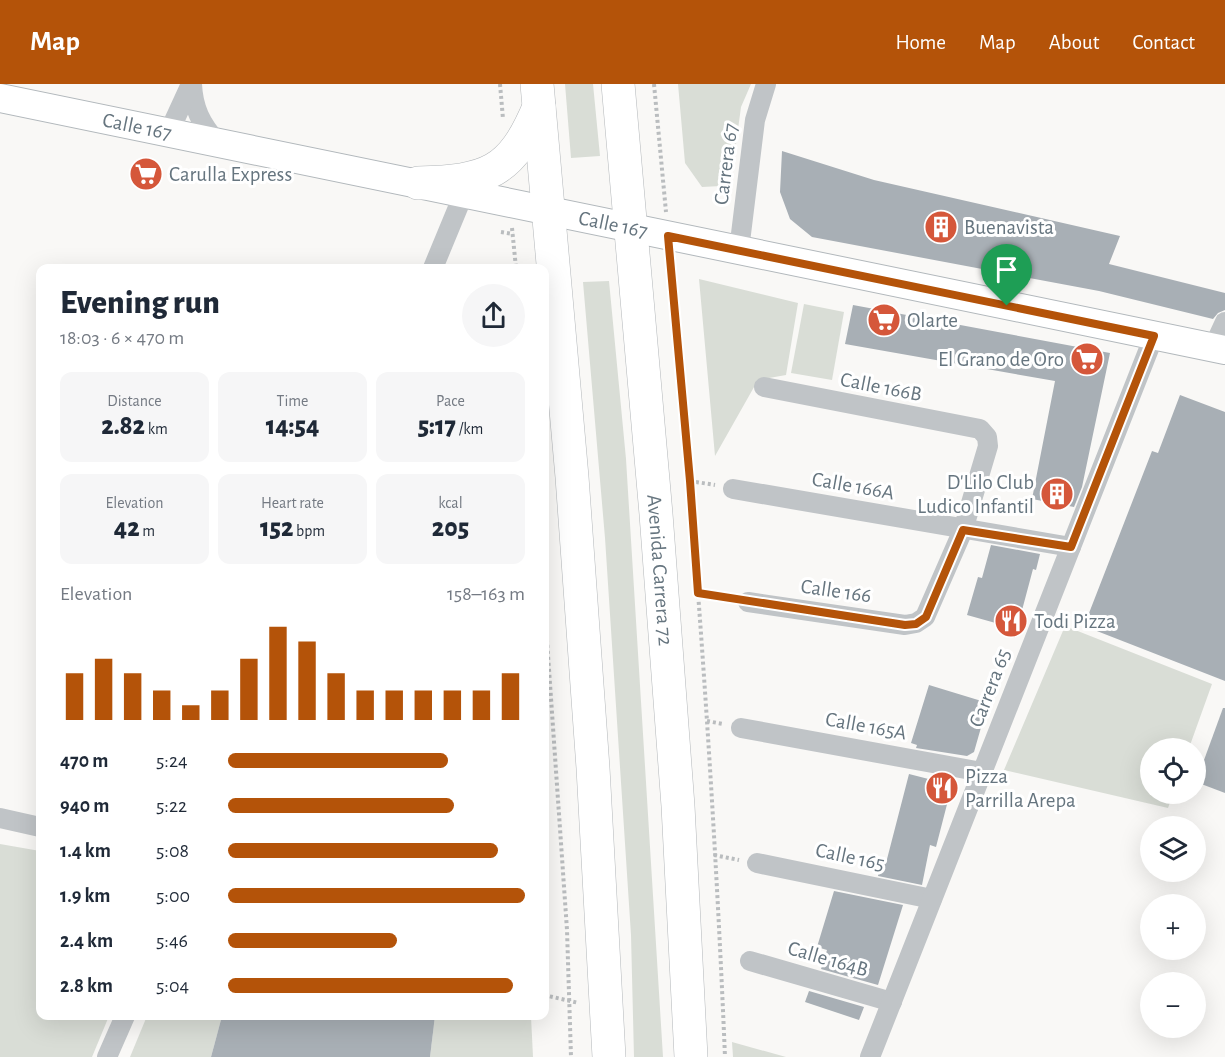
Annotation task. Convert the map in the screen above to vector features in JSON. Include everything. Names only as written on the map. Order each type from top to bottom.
[{"type":"highway","name":"Avenida Carrera 72","points":[[618,84],[654,484],[677,794],[691,1057]]},
{"type":"highway","points":[[418,183],[475,178],[507,162],[520,146],[538,96]]},
{"type":"highway","points":[[538,96],[573,489],[608,1011],[609,1057]]},
{"type":"street","points":[[169,132],[192,84]]},
{"type":"street","points":[[192,84],[197,114],[217,142]]},
{"type":"street","name":"Carrera 67","points":[[740,250],[755,120],[766,84]]},
{"type":"street","name":"Calle 167","points":[[0,98],[1219,349]]},
{"type":"street","points":[[435,264],[464,193]]},
{"type":"street","points":[[1219,349],[1225,322]]},
{"type":"street","name":"Carrera 65","points":[[870,1057],[1154,336]]},
{"type":"street","name":"Calle 166B","points":[[764,387],[980,429],[987,437],[988,446],[963,530]]},
{"type":"street","name":"Calle 166A","points":[[733,489],[1071,547]]},
{"type":"street","name":"Calle 166","points":[[748,602],[905,625],[916,624],[926,617],[963,530]]},
{"type":"street","name":"Calle 165A","points":[[741,728],[982,772]]},
{"type":"street","points":[[0,818],[36,826]]},
{"type":"street","name":"Calle 165","points":[[757,863],[932,899]]},
{"type":"street","name":"Calle 164B","points":[[750,961],[892,1002]]},
{"type":"street","points":[[107,1057],[123,1020]]},
{"type":"path","points":[[654,84],[698,593],[708,733],[724,1057]]},
{"type":"path","points":[[510,202],[516,264]]},
{"type":"path","points":[[501,232],[513,234]]},
{"type":"path","points":[[698,593],[748,602]]},
{"type":"path","points":[[549,675],[570,1001],[571,1057]]},
{"type":"path","points":[[549,996],[608,1011]]},
{"type":"shaded area","points":[[565,84],[593,84],[600,156],[571,158]]},
{"type":"shaded area","points":[[678,84],[751,84],[741,107],[734,159],[721,186],[702,187],[685,163]]},
{"type":"shaded area","points":[[699,279],[798,303],[786,375],[758,380],[715,456]]},
{"type":"shaded area","points":[[609,281],[626,459],[663,1057],[634,1057],[631,935],[605,538],[583,282]]},
{"type":"shaded area","points":[[804,304],[844,312],[832,380],[791,373]]},
{"type":"shaded area","points":[[1065,626],[1212,684],[1193,738],[1140,738],[1140,802],[1004,770]]},
{"type":"shaded area","points":[[1151,804],[1169,804],[1168,808]]},
{"type":"shaded area","points":[[0,844],[36,850],[36,1020],[107,1020],[92,1057],[0,1057]]},
{"type":"shaded area","points":[[145,1020],[221,1020],[211,1057],[130,1057]]},
{"type":"shaded area","points":[[435,1020],[531,1020],[533,1057],[430,1057]]},
{"type":"shaded area","points":[[732,1042],[786,1057],[733,1057]]},
{"type":"building","name":"Buenavista","points":[[782,151],[874,180],[1120,236],[1109,264],[1225,293],[1225,310],[1213,319],[1099,291],[812,237],[790,219],[780,192]]},
{"type":"building","points":[[853,305],[1110,353],[1082,487],[1074,507],[1032,499],[1055,381],[845,344]]},
{"type":"building","points":[[1180,395],[1225,412],[1225,681],[1084,626],[1152,451],[1158,453]]},
{"type":"building","points":[[991,545],[1040,554],[1036,570],[1033,569],[1017,629],[967,615],[978,577],[982,578]]},
{"type":"building","points":[[929,685],[988,703],[974,752],[967,756],[916,748],[917,745],[911,743]]},
{"type":"building","points":[[1223,708],[1225,708],[1225,793],[1206,786],[1206,755]]},
{"type":"building","points":[[909,774],[952,785],[936,847],[930,845],[922,885],[878,876],[881,861],[886,863]]},
{"type":"building","points":[[834,891],[903,905],[878,985],[821,969],[827,950],[817,947]]},
{"type":"building","points":[[809,991],[864,1007],[859,1020],[805,1002]]},
{"type":"building","points":[[221,1020],[435,1020],[430,1057],[211,1057]]},
{"type":"place","name":"Carulla Express","points":[[146,174]]},
{"type":"place","name":"Buenavista","points":[[941,227]]},
{"type":"place","name":"Olarte","points":[[884,320]]},
{"type":"place","name":"El Grano de Oro","points":[[1087,359]]},
{"type":"place","name":"D'Lilo Club Ludico Infantil","points":[[1057,494]]},
{"type":"place","name":"Todi Pizza","points":[[1011,621]]},
{"type":"place","name":"Pizza Parrilla Arepa","points":[[942,788]]},
{"type":"route","points":[[668,236],[1007,306],[1154,336],[1071,547],[963,530],[926,617],[916,624],[905,625],[698,593],[668,236]]}]
